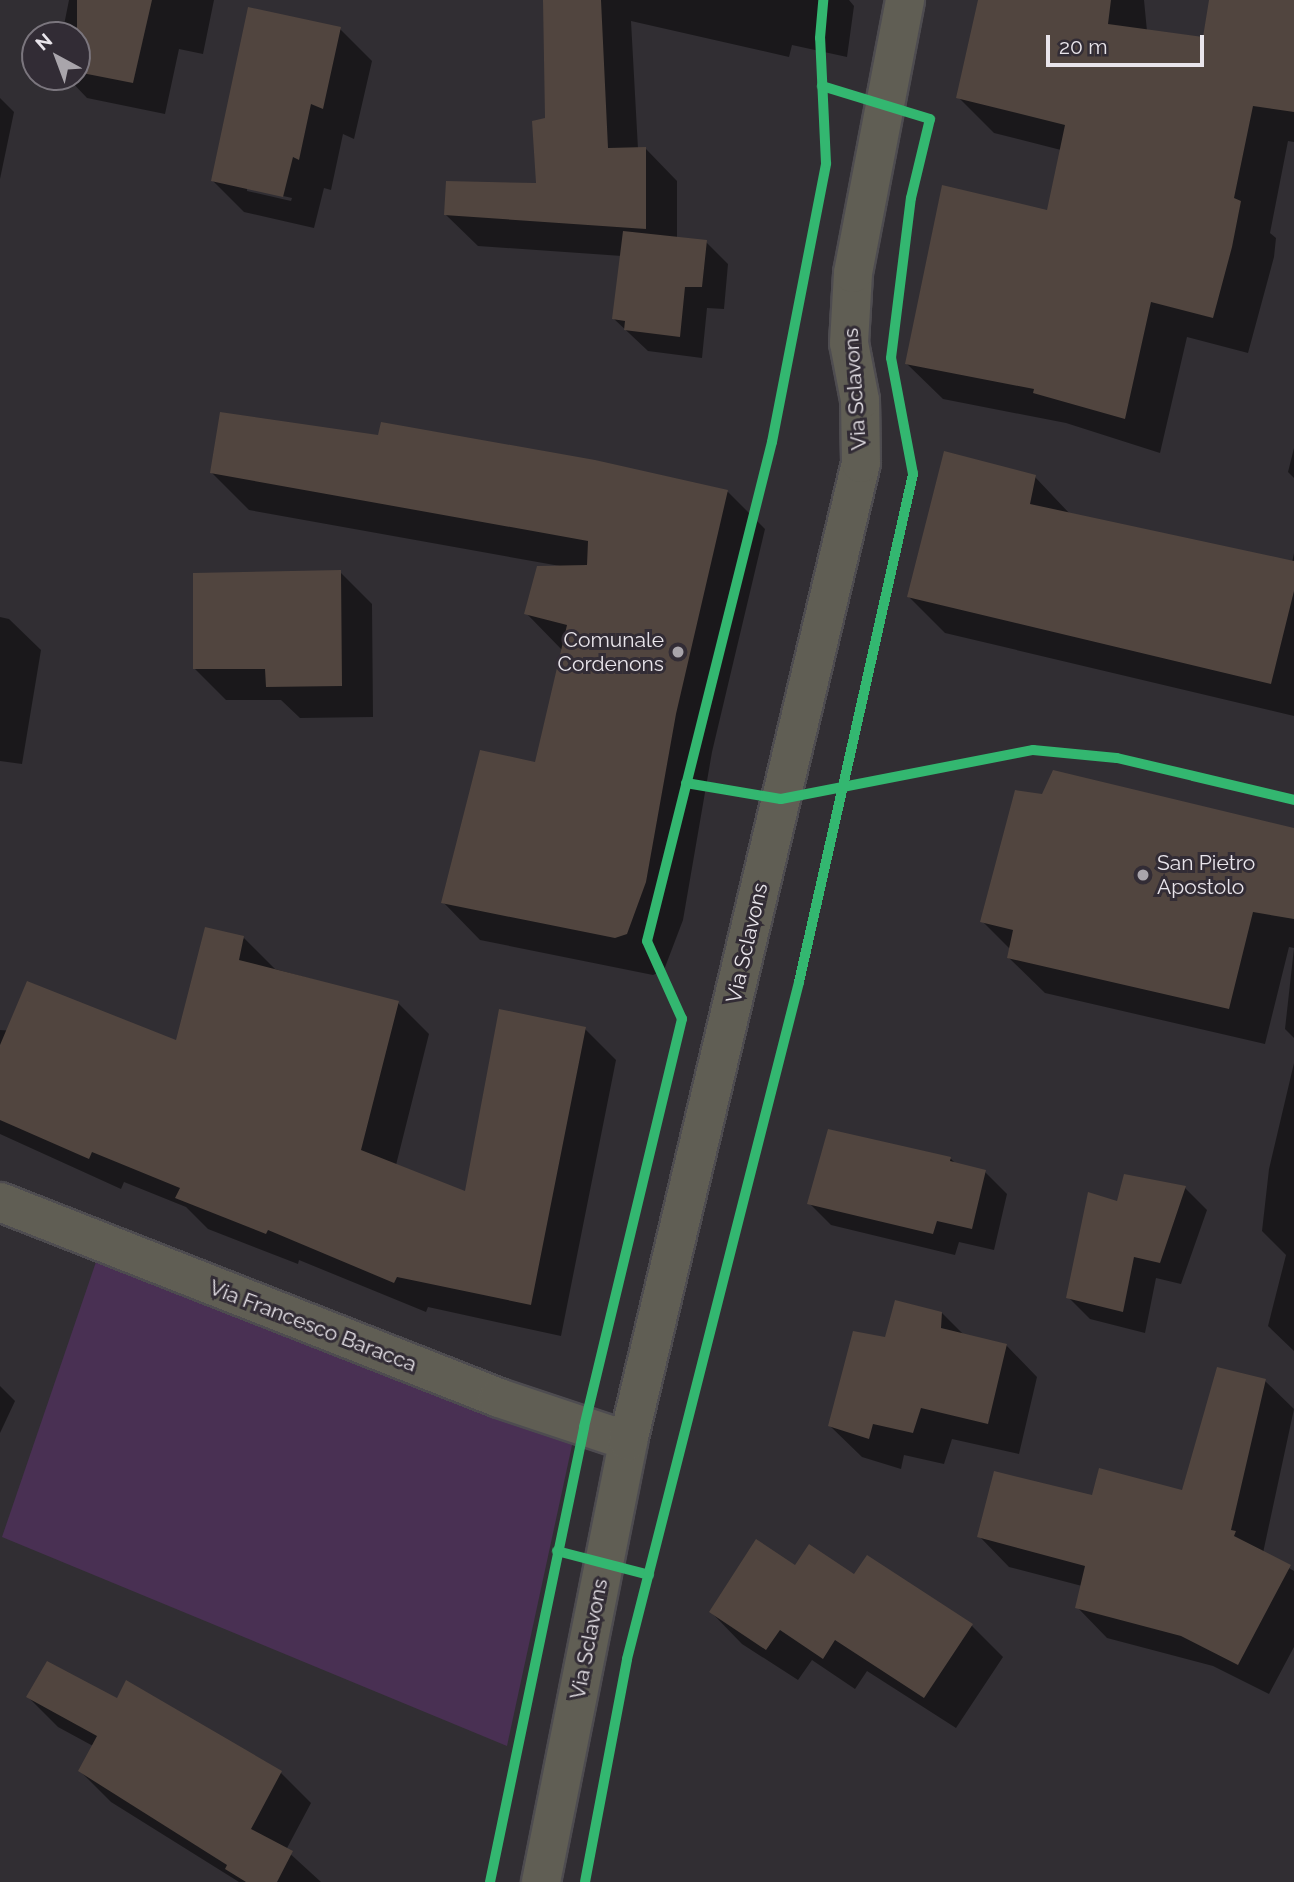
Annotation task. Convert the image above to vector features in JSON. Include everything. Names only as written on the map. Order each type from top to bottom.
[{"type":"street","name":"Via Sclavons","points":[[541,1882],[628,1441],[861,463],[860,400],[849,343],[853,273],[905,0]]},
{"type":"street","name":"Via Francesco Baracca","points":[[0,1202],[499,1398],[628,1441]]},
{"type":"shaded area","points":[[97,1259],[574,1436],[507,1746],[2,1537]]},
{"type":"building","points":[[77,0],[152,0],[133,83],[91,75],[91,21],[77,21]]},
{"type":"building","points":[[543,0],[601,0],[608,148],[646,147],[646,229],[444,215],[446,181],[536,183],[532,121],[545,118]]},
{"type":"building","points":[[978,0],[1111,0],[1108,24],[1203,37],[1209,0],[1294,0],[1294,112],[1253,106],[1234,198],[1241,201],[1213,318],[1151,302],[1125,419],[1033,393],[1034,389],[905,364],[942,185],[1047,210],[1065,125],[956,98]]},
{"type":"building","points":[[248,7],[341,27],[323,109],[311,104],[299,160],[293,157],[283,197],[211,181]]},
{"type":"building","points":[[623,231],[707,240],[702,287],[685,287],[680,337],[624,330],[625,321],[612,319]]},
{"type":"building","points":[[220,412],[378,435],[381,422],[595,460],[728,490],[676,714],[646,882],[627,934],[615,938],[441,903],[480,750],[535,762],[567,625],[524,614],[537,566],[587,565],[588,541],[210,473]]},
{"type":"building","points":[[944,451],[1036,475],[1030,504],[1294,561],[1294,591],[1271,684],[907,597]]},
{"type":"building","points":[[341,570],[342,686],[266,687],[265,669],[193,669],[193,573]]},
{"type":"building","name":"San Pietro Apostolo","points":[[1053,770],[1294,828],[1294,919],[1253,912],[1229,1009],[1007,958],[1013,930],[980,922],[1015,790],[1042,794]]},
{"type":"building","points":[[205,927],[244,936],[239,960],[399,1001],[361,1150],[465,1191],[499,1009],[586,1027],[531,1305],[397,1277],[394,1283],[268,1230],[266,1234],[175,1198],[180,1188],[92,1152],[89,1159],[0,1120],[0,1045],[27,981],[176,1040]]},
{"type":"building","points":[[828,1129],[951,1157],[950,1161],[986,1170],[972,1229],[937,1221],[933,1234],[807,1204]]},
{"type":"building","points":[[1124,1174],[1186,1186],[1160,1263],[1134,1257],[1123,1312],[1066,1298],[1088,1192],[1117,1201]]},
{"type":"building","points":[[895,1300],[942,1312],[941,1328],[1007,1344],[988,1424],[921,1408],[913,1433],[873,1424],[869,1439],[828,1426],[853,1331],[885,1337]]},
{"type":"building","points":[[1217,1367],[1266,1379],[1231,1530],[1236,1531],[1234,1536],[1291,1565],[1238,1665],[1181,1636],[1075,1608],[1085,1566],[977,1537],[994,1471],[1092,1495],[1099,1468],[1182,1490]]},
{"type":"building","points":[[756,1539],[795,1565],[809,1544],[854,1574],[867,1555],[973,1624],[924,1698],[835,1640],[823,1659],[780,1630],[766,1650],[709,1612]]},
{"type":"building","points":[[47,1661],[117,1698],[126,1680],[282,1771],[251,1829],[293,1851],[277,1882],[246,1882],[225,1869],[227,1865],[78,1771],[97,1736],[26,1697]]},
{"type":"cycle path","points":[[490,1882],[584,1427],[682,1019],[647,941],[772,442],[826,163],[820,38],[823,0]]},
{"type":"cycle path","points":[[585,1882],[627,1659],[799,982],[913,474],[891,358],[911,198],[930,119],[822,86]]},
{"type":"cycle path","points":[[686,783],[781,799],[1033,750],[1117,758],[1294,800]]},
{"type":"cycle path","points":[[557,1551],[649,1575]]},
{"type":"place","name":"Comunale Cordenons","points":[[678,652]]},
{"type":"place","name":"San Pietro Apostolo","points":[[1143,875]]}]
